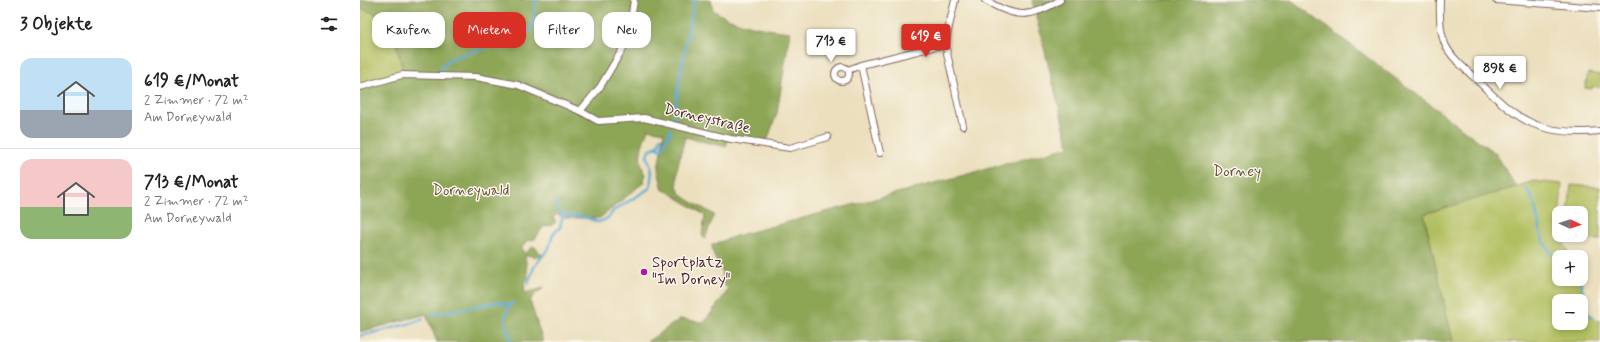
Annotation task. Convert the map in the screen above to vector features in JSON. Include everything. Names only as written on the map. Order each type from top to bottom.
[{"type":"street","points":[[580,111],[600,87],[628,40],[634,0]]},
{"type":"street","points":[[955,0],[945,44],[963,126]]},
{"type":"street","points":[[985,0],[1004,11],[1022,15],[1033,14],[1046,9],[1060,0]]},
{"type":"street","points":[[1440,0],[1439,27],[1447,50],[1507,109],[1523,120],[1544,128],[1575,132],[1600,131]]},
{"type":"street","points":[[1496,0],[1530,1],[1600,8]]},
{"type":"street","points":[[848,70],[861,65],[945,44]]},
{"type":"street","points":[[861,65],[880,153]]},
{"type":"street","name":"Dorneystraße","points":[[360,87],[402,75],[476,77],[518,85],[580,111],[598,121],[644,118],[731,139],[790,148],[828,137]]},
{"type":"green space","name":"Dorneywald","points":[[360,0],[711,0],[713,10],[740,23],[760,28],[790,32],[777,113],[767,141],[729,135],[726,147],[685,137],[678,167],[677,183],[682,195],[714,215],[705,239],[702,236],[705,215],[671,193],[663,190],[658,170],[664,132],[648,129],[640,157],[646,174],[643,183],[600,218],[564,218],[557,214],[553,218],[556,222],[552,225],[543,227],[535,239],[527,241],[522,247],[524,254],[534,246],[542,255],[539,257],[525,255],[528,278],[524,284],[525,293],[544,288],[536,293],[530,301],[543,342],[437,342],[426,314],[360,332],[360,85],[404,75],[397,48],[445,48],[445,12],[372,13],[360,8]]},
{"type":"green space","name":"Dorney","points":[[1032,0],[1291,0],[1496,154],[1516,187],[1424,214],[1453,342],[647,342],[680,319],[700,322],[705,321],[729,289],[721,282],[722,272],[714,256],[712,245],[736,236],[1069,147]]},
{"type":"green space","points":[[360,8],[372,13],[372,48],[397,48],[404,72],[360,84]]},
{"type":"green space","points":[[1588,73],[1600,75],[1600,88],[1593,86],[1592,89],[1585,88]]},
{"type":"green space","points":[[1534,181],[1562,184],[1560,206],[1552,206],[1552,242],[1563,242],[1567,250],[1552,250],[1552,286],[1582,286],[1583,294],[1552,294],[1552,330],[1588,330],[1588,314],[1599,322],[1600,319],[1600,342],[1453,342],[1424,214]]},
{"type":"green space","points":[[1571,185],[1600,187],[1600,240],[1588,240],[1588,206],[1569,206]]},
{"type":"waterway","points":[[439,71],[450,59],[487,47],[532,29],[536,0]]},
{"type":"waterway","points":[[674,120],[678,87],[694,0]]},
{"type":"waterway","points":[[656,147],[661,150],[671,130]]},
{"type":"waterway","points":[[528,284],[534,267],[549,248],[553,234],[560,227],[563,215],[585,217],[598,222],[602,221],[609,217],[613,211],[650,188],[652,171],[647,156],[649,150],[658,146],[661,138]]},
{"type":"waterway","points":[[1526,189],[1532,197],[1544,243],[1552,254]]},
{"type":"waterway","points":[[557,202],[558,209],[563,215]]},
{"type":"waterway","points":[[1582,286],[1583,294]]},
{"type":"waterway","points":[[431,315],[498,302],[509,305]]},
{"type":"waterway","points":[[511,342],[506,327],[505,317],[513,302]]},
{"type":"waterway","points":[[1588,314],[1594,318]]},
{"type":"waterway","points":[[360,336],[423,319]]},
{"type":"place","name":"Sportplatz \"Im Dorney\"","points":[[644,272]]}]
